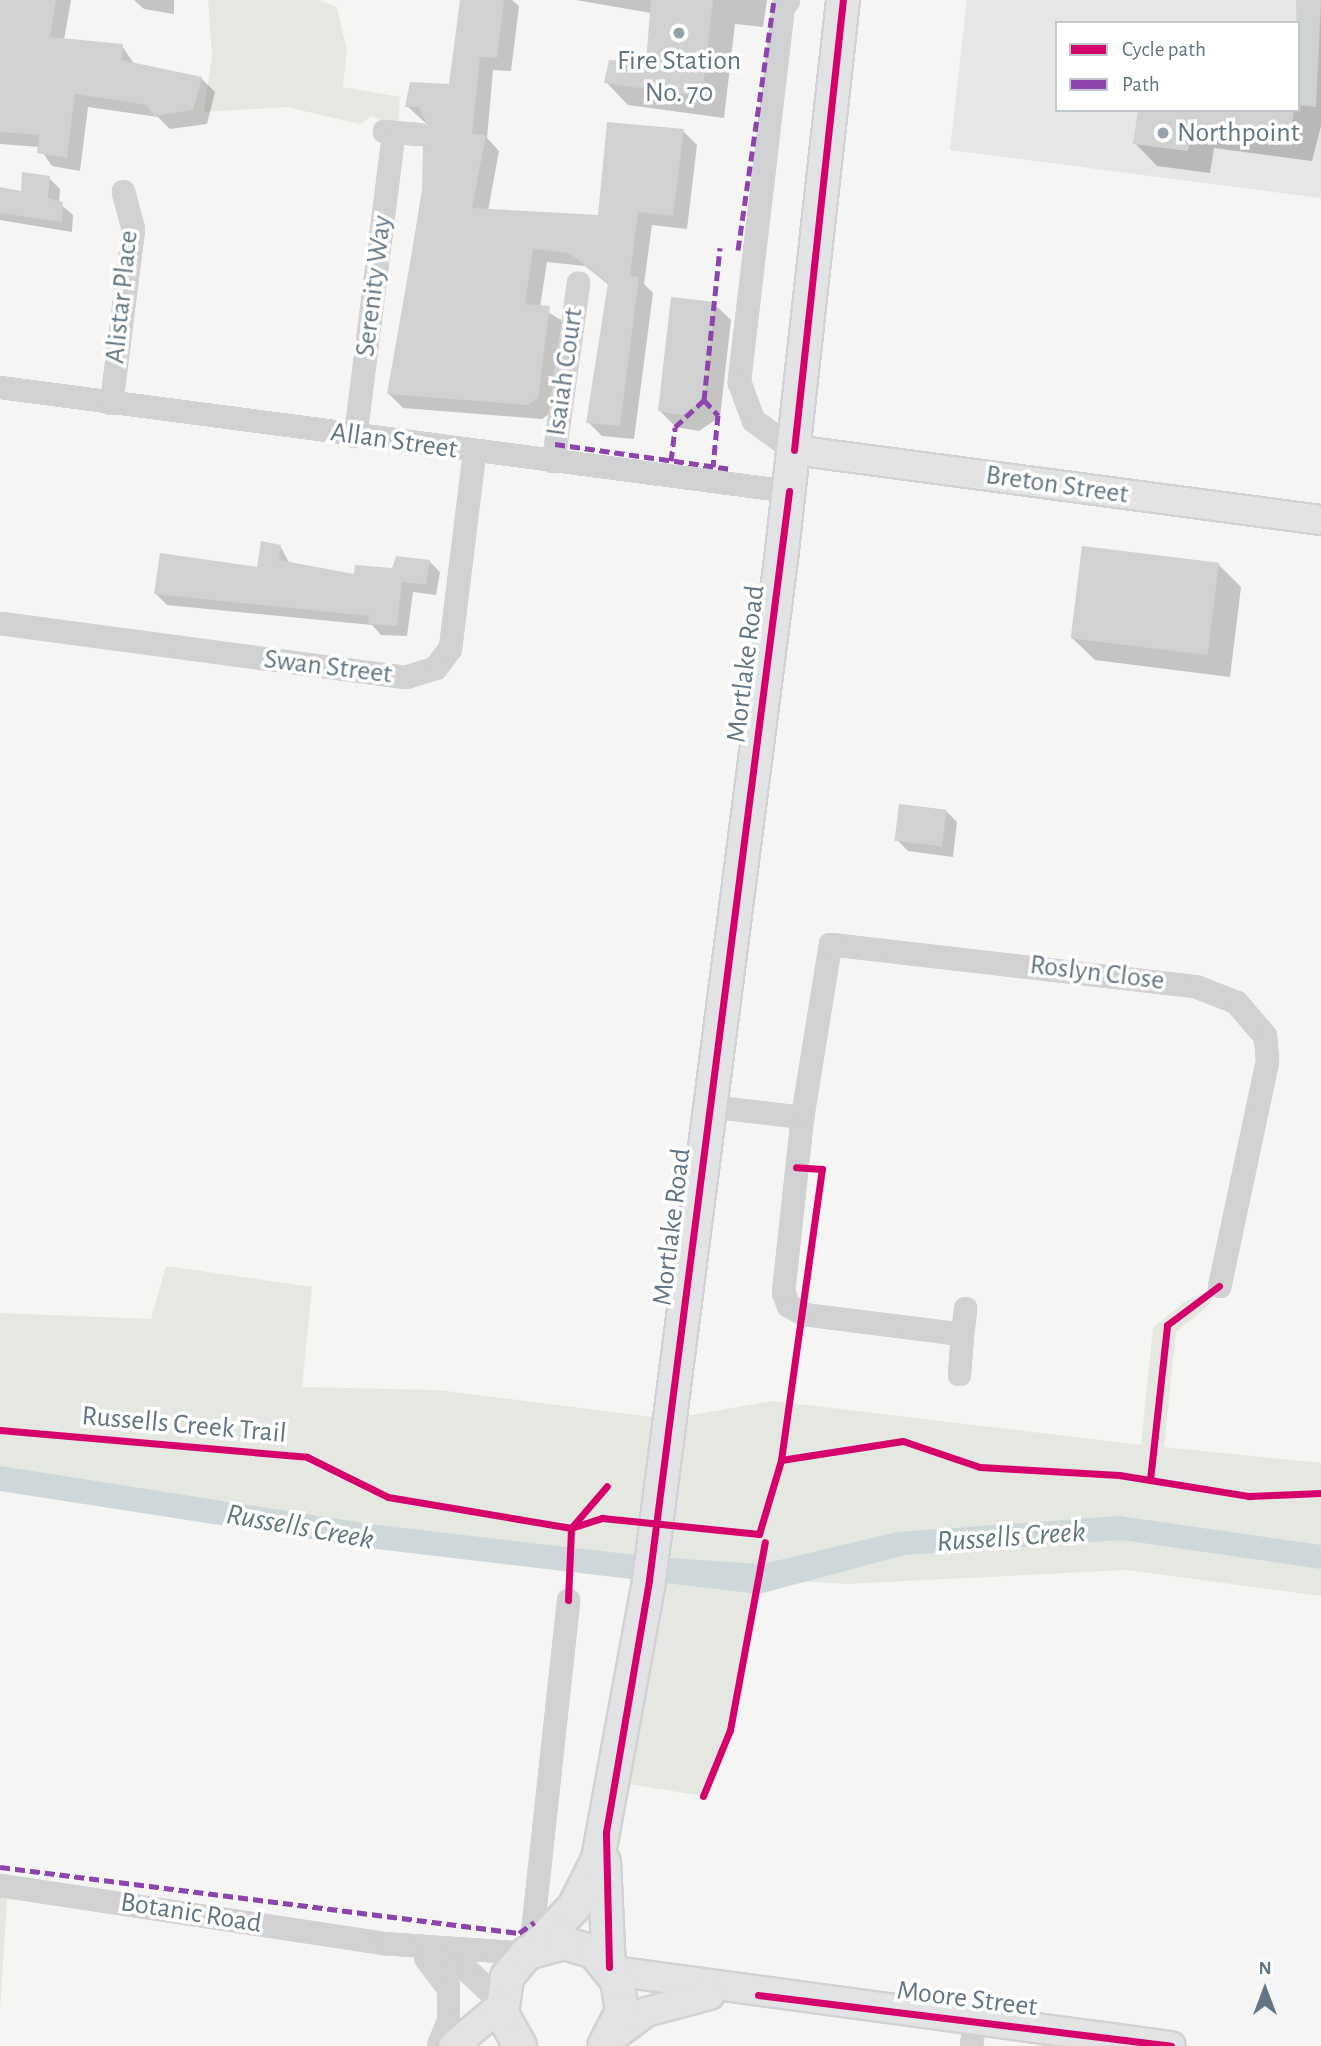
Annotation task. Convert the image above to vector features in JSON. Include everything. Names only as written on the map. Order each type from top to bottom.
[{"type":"main road","name":"Mortlake Road","points":[[501,2004],[507,1977],[587,1888],[606,1832],[649,1580],[789,491],[843,0]]},
{"type":"main road","name":"Mortlake Road","points":[[606,1832],[611,1969],[622,2011],[607,2043]]},
{"type":"main road","points":[[530,1952],[574,1944],[611,1969]]},
{"type":"main road","points":[[501,2004],[520,2046]]},
{"type":"street","points":[[788,0],[783,5],[739,382],[753,420],[794,450]]},
{"type":"street","name":"Serenity Way","points":[[355,436],[387,133],[419,134]]},
{"type":"street","name":"Alistar Place","points":[[111,403],[133,229],[123,191]]},
{"type":"street","name":"Isaiah Court","points":[[553,461],[578,283]]},
{"type":"street","name":"Allan Street","points":[[0,387],[474,452],[789,491]]},
{"type":"street","name":"Breton Street","points":[[794,450],[1321,520]]},
{"type":"street","name":"Swan Street","points":[[0,623],[405,677],[435,668],[450,648],[474,452]]},
{"type":"street","name":"Roslyn Close","points":[[962,1334],[811,1315],[788,1305],[783,1292],[802,1117],[830,944],[1217,992],[1252,1016],[1265,1036],[1267,1061],[1220,1286]]},
{"type":"street","points":[[709,1105],[802,1117]]},
{"type":"street","points":[[959,1374],[965,1308]]},
{"type":"street","points":[[530,1952],[568,1600]]},
{"type":"street","name":"Botanic Road","points":[[0,1885],[408,1949],[468,1971],[501,2004]]},
{"type":"street","name":"Botanic Road","points":[[382,1943],[530,1952]]},
{"type":"street","points":[[408,1949],[436,1966],[448,1987],[448,2021],[438,2046]]},
{"type":"street","name":"Moore Street","points":[[611,1969],[973,2033],[1171,2046]]},
{"type":"street","name":"Moore Street","points":[[607,2043],[646,2012],[678,2000],[758,1996]]},
{"type":"street","points":[[453,2046],[501,2004]]},
{"type":"shaded area","points":[[208,0],[319,0],[337,7],[347,51],[343,87],[400,97],[398,128],[372,116],[360,124],[287,107],[204,112],[212,55]]},
{"type":"shaded area","points":[[967,0],[1321,0],[1321,198],[950,150]]},
{"type":"shaded area","points":[[166,1266],[312,1287],[302,1387],[438,1390],[669,1419],[773,1401],[1141,1445],[1153,1328],[1184,1302],[1219,1286],[1209,1305],[1176,1332],[1164,1447],[1321,1463],[1321,1596],[1127,1570],[847,1584],[761,1579],[730,1730],[703,1796],[616,1782],[650,1569],[0,1482],[0,1313],[151,1319]]},
{"type":"shaded area","points":[[0,1885],[8,1886],[0,2009]]},
{"type":"water","name":"Russells Creek","points":[[0,1466],[370,1524],[652,1557],[763,1564],[897,1532],[1119,1516],[1321,1545],[1321,1569],[1122,1540],[905,1555],[759,1594],[368,1548],[0,1491]]},
{"type":"building","points":[[0,0],[56,0],[50,37],[123,44],[121,60],[202,77],[193,110],[154,116],[147,105],[75,94],[67,158],[37,153],[39,135],[0,132]]},
{"type":"building","points":[[460,0],[504,0],[497,58],[480,57],[472,134],[486,135],[472,208],[598,215],[607,122],[684,129],[673,216],[638,212],[630,276],[639,277],[620,426],[586,423],[608,283],[569,253],[533,249],[525,304],[550,306],[538,398],[528,405],[387,394],[422,195],[423,145],[431,134],[419,107],[405,107],[410,82],[449,84]]},
{"type":"building","name":"Fire Station No. 70","points":[[651,0],[713,0],[702,97],[604,83],[609,60],[646,62]]},
{"type":"building","name":"Northpoint","points":[[1296,0],[1321,0],[1316,107],[1300,105],[1300,21],[1296,21]]},
{"type":"building","name":"Northpoint","points":[[1138,112],[1294,112],[1290,139],[1192,126],[1188,151],[1133,144]]},
{"type":"building","points":[[22,172],[50,176],[48,198],[63,202],[62,222],[0,213],[0,187],[21,191]]},
{"type":"building","points":[[671,297],[715,302],[704,400],[681,415],[658,411]]},
{"type":"building","points":[[261,541],[281,545],[279,560],[354,574],[355,565],[392,568],[396,556],[430,560],[426,585],[402,582],[397,626],[368,624],[369,616],[154,594],[160,553],[257,567]]},
{"type":"building","points":[[1082,546],[1219,563],[1208,655],[1071,638]]},
{"type":"building","points":[[899,804],[947,810],[942,847],[894,841]]},
{"type":"marked path","points":[[738,250],[774,0]]},
{"type":"marked path","points":[[671,461],[675,427],[704,400],[720,248]]},
{"type":"marked path","points":[[704,400],[718,415],[713,467]]},
{"type":"marked path","points":[[555,444],[731,469]]},
{"type":"marked path","points":[[0,1867],[519,1933],[535,1922]]},
{"type":"cycle path","points":[[794,450],[843,0]]},
{"type":"cycle path","points":[[609,1967],[606,1832],[649,1580],[789,491]]},
{"type":"cycle path","points":[[781,1460],[822,1169],[796,1167]]},
{"type":"cycle path","points":[[1150,1480],[1167,1325],[1219,1286]]},
{"type":"cycle path","name":"Russells Creek Trail","points":[[0,1430],[307,1457],[388,1497],[571,1528],[602,1518],[759,1534],[781,1460],[903,1441],[980,1467],[1119,1475],[1249,1496],[1321,1493]]},
{"type":"cycle path","points":[[568,1600],[571,1528],[607,1486]]},
{"type":"cycle path","points":[[703,1796],[730,1730],[765,1542]]},
{"type":"cycle path","points":[[758,1995],[1171,2046]]},
{"type":"place","name":"Fire Station No. 70","points":[[679,33]]},
{"type":"place","name":"Northpoint","points":[[1163,133]]}]
